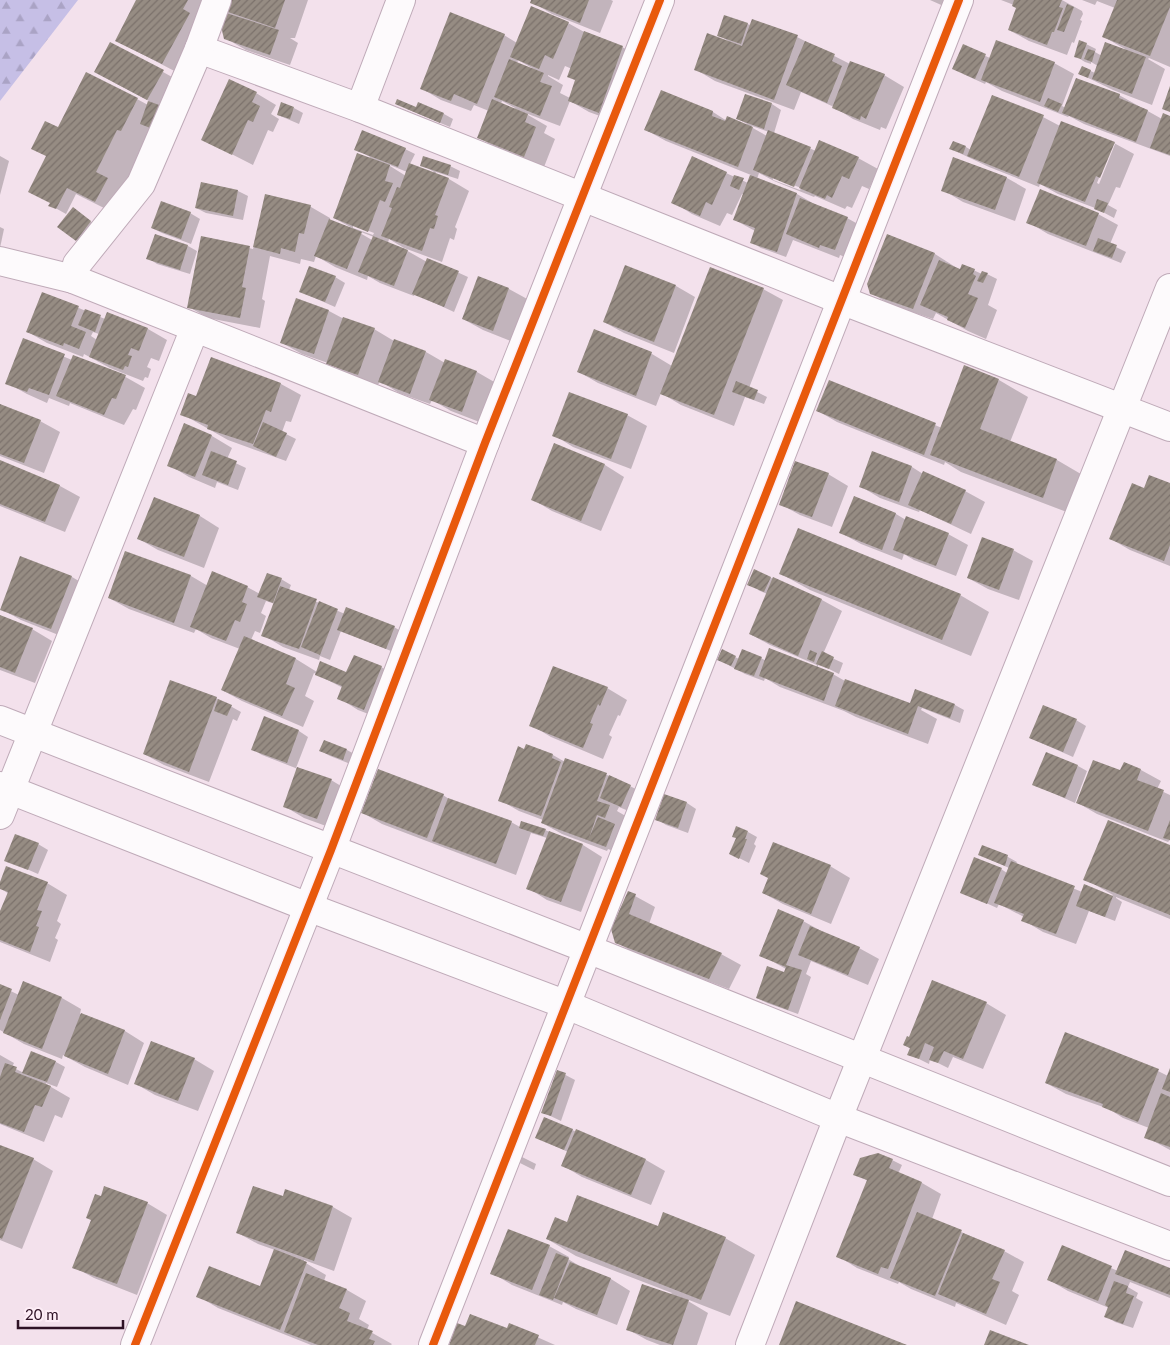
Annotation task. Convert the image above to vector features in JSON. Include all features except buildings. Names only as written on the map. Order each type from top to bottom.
[{"type":"street","points":[[73,279],[77,264],[141,184],[199,49],[217,0]]},
{"type":"street","points":[[360,108],[401,0]]},
{"type":"street","points":[[135,1345],[331,850],[485,443],[660,0]]},
{"type":"street","points":[[433,1345],[960,0]]},
{"type":"street","points":[[199,49],[360,108],[841,300],[1170,427]]},
{"type":"street","points":[[0,261],[73,279],[485,443]]},
{"type":"street","points":[[750,1345],[838,1118],[1170,288]]},
{"type":"street","points":[[0,815],[5,788],[32,733],[195,328]]},
{"type":"street","points":[[0,720],[588,949],[1170,1182]]},
{"type":"street","points":[[5,788],[308,908],[567,1005],[838,1118],[1170,1246]]},
{"type":"green space","points":[[0,0],[78,0],[0,101]]},
{"type":"cycle path","points":[[135,1345],[331,850],[485,443],[660,0]]},
{"type":"cycle path","points":[[433,1345],[959,0]]}]
